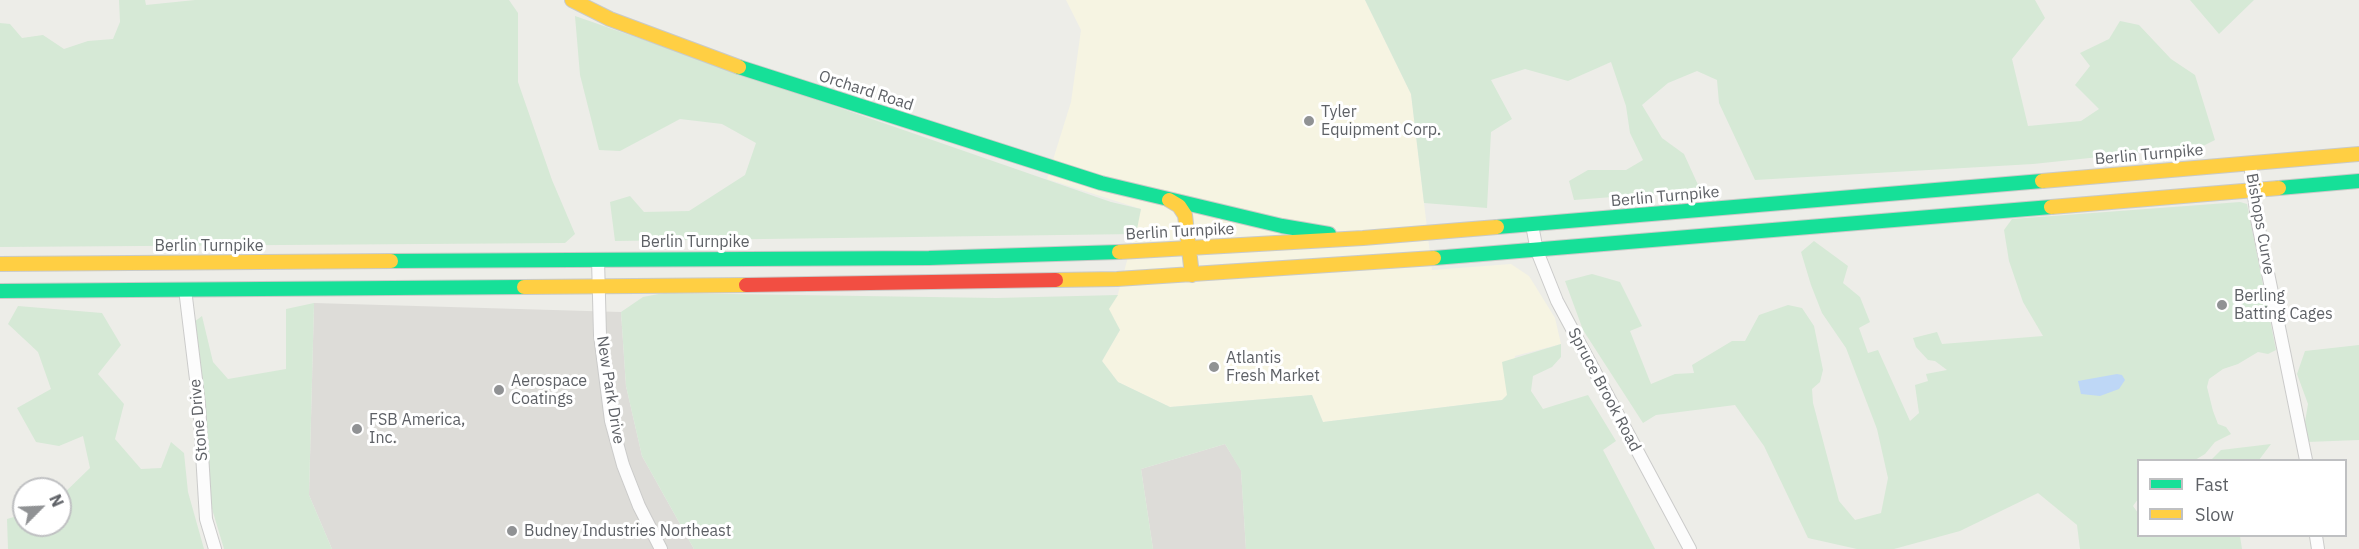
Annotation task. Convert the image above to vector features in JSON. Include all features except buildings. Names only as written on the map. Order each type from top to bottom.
[{"type":"main road","name":"Orchard Road","points":[[572,0],[630,27],[741,68],[1050,167],[1156,196],[1198,204],[1282,226],[1363,238]]},
{"type":"main road","name":"Berlin Turnpike","points":[[0,264],[982,257],[1190,248],[1532,225],[2359,154]]},
{"type":"main road","points":[[0,291],[993,282],[1192,275],[1537,251],[2359,181]]},
{"type":"main road","name":"Orchard Road","points":[[1156,196],[1179,206],[1185,215],[1192,275]]},
{"type":"street","name":"Bishops Curve","points":[[2250,163],[2253,190],[2306,459]]},
{"type":"street","name":"Spruce Brook Road","points":[[1532,225],[1537,251],[1569,325],[1690,549]]},
{"type":"street","name":"New Park Drive","points":[[598,259],[600,335],[611,421],[635,496],[661,549]]},
{"type":"street","name":"Stone Drive","points":[[185,290],[199,404],[206,519],[214,549]]},
{"type":"shaded area","points":[[1066,0],[1365,0],[1411,94],[1432,270],[1511,264],[1529,276],[1555,318],[1561,344],[1515,356],[1507,395],[1502,400],[1323,422],[1312,395],[1170,407],[1118,382],[1102,361],[1120,330],[1108,309],[1118,294],[1141,209],[1047,179],[1071,102],[1081,30]]},
{"type":"shaded area","points":[[314,303],[621,312],[626,386],[642,456],[694,549],[332,549],[309,495]]},
{"type":"shaded area","points":[[1225,444],[1241,470],[1246,549],[1153,549],[1141,469]]},
{"type":"green space","points":[[119,0],[145,0],[146,5],[195,0],[509,0],[518,13],[518,82],[552,180],[575,234],[565,243],[0,247],[0,23],[10,24],[22,38],[43,35],[64,49],[88,41],[113,39],[120,22]]},
{"type":"green space","points":[[1365,0],[2035,0],[2045,18],[2012,59],[2028,126],[2081,121],[2099,109],[2075,85],[2090,66],[2080,53],[2109,39],[2120,21],[2139,25],[2171,59],[2195,75],[2215,140],[2203,146],[2033,164],[1755,180],[1719,103],[1717,80],[1697,71],[1668,83],[1642,105],[1662,138],[1684,154],[1699,187],[1676,192],[1574,200],[1569,181],[1588,170],[1626,170],[1643,160],[1630,133],[1626,106],[1611,62],[1568,81],[1525,69],[1491,80],[1512,119],[1491,132],[1487,208],[1424,203],[1411,94]]},
{"type":"green space","points":[[2190,0],[2254,0],[2219,34]]},
{"type":"green space","points":[[575,16],[1111,202],[1141,209],[1136,234],[615,241],[610,202],[630,196],[644,212],[689,211],[745,175],[756,143],[722,124],[680,119],[620,151],[599,150],[580,75]]},
{"type":"green space","points":[[2240,202],[2247,204],[2276,350],[2268,354],[2258,352],[2238,364],[2223,369],[2209,379],[2207,387],[2218,424],[2226,427],[2231,434],[2215,442],[2205,454],[2197,459],[2137,459],[2137,500],[2133,506],[2137,512],[2137,537],[2240,537],[2242,549],[2080,549],[2077,525],[2038,493],[1960,531],[1894,549],[1857,549],[1808,538],[1764,446],[1735,405],[1656,415],[1643,423],[1583,330],[1565,281],[1592,274],[1620,282],[1642,326],[1630,331],[1651,384],[1675,374],[1694,373],[1692,365],[1732,341],[1745,341],[1759,315],[1788,305],[1802,308],[1814,326],[1823,370],[1820,382],[1812,389],[1813,403],[1839,501],[1855,520],[1881,513],[1888,478],[1877,429],[1846,348],[1822,313],[1801,252],[1814,241],[1848,266],[1843,283],[1860,297],[1870,322],[1859,328],[1868,353],[1878,350],[1910,421],[1919,413],[1915,385],[1928,381],[1926,374],[1947,370],[1935,361],[1928,360],[1916,347],[1913,338],[1937,332],[1942,344],[2043,336],[2023,302],[2009,261],[2004,230],[2012,219]]},
{"type":"green space","points":[[664,293],[996,298],[1118,295],[1109,309],[1120,330],[1102,361],[1118,382],[1170,407],[1312,395],[1323,422],[1502,400],[1507,395],[1502,362],[1561,344],[1561,357],[1552,367],[1533,376],[1531,391],[1543,409],[1588,395],[1616,441],[1603,450],[1655,549],[1246,549],[1241,471],[1225,444],[1141,469],[1153,549],[694,549],[642,456],[626,386],[621,312],[643,297]]},
{"type":"green space","points":[[314,303],[309,495],[332,549],[224,549],[210,502],[209,460],[194,322],[202,316],[213,362],[228,379],[286,369],[286,309]]},
{"type":"green space","points":[[18,306],[102,313],[121,345],[98,374],[124,404],[115,439],[141,469],[161,468],[171,442],[184,453],[188,492],[204,549],[8,549],[7,519],[12,518],[12,537],[72,537],[72,485],[90,468],[83,436],[59,446],[36,442],[17,408],[51,389],[38,352],[8,324]]},
{"type":"green space","points":[[2359,345],[2359,440],[2307,442],[2305,422],[2308,404],[2297,374],[2305,351]]},
{"type":"green space","points":[[2271,444],[2260,459],[2212,459],[2221,450]]},
{"type":"water","points":[[2122,375],[2125,380],[2119,389],[2100,396],[2081,394],[2078,381]]},
{"type":"traffic: fast","points":[[739,67],[1101,183],[1282,226],[1329,234]]},
{"type":"traffic: fast","points":[[1497,227],[2042,181]]},
{"type":"traffic: fast","points":[[2279,188],[2359,181]]},
{"type":"traffic: fast","points":[[1434,258],[2051,207]]},
{"type":"traffic: fast","points":[[391,261],[929,258],[1119,252]]},
{"type":"traffic: fast","points":[[0,291],[524,287]]},
{"type":"traffic: slow","points":[[572,0],[610,19],[739,67]]},
{"type":"traffic: slow","points":[[2042,181],[2359,154]]},
{"type":"traffic: slow","points":[[2051,207],[2279,188]]},
{"type":"traffic: slow","points":[[1169,200],[1179,206],[1185,215],[1192,275]]},
{"type":"traffic: slow","points":[[1119,252],[1363,238],[1497,227]]},
{"type":"traffic: slow","points":[[1056,280],[1117,279],[1434,258]]},
{"type":"traffic: slow","points":[[0,264],[391,261]]},
{"type":"traffic: slow","points":[[524,287],[746,285]]},
{"type":"traffic: jam","points":[[746,285],[1056,280]]},
{"type":"place","name":"Tyler Equipment Corp.","points":[[1309,121]]},
{"type":"place","name":"Berling Batting Cages","points":[[2222,305]]},
{"type":"place","name":"Atlantis Fresh Market","points":[[1214,367]]},
{"type":"place","name":"Aerospace Coatings","points":[[499,390]]},
{"type":"place","name":"FSB America, Inc.","points":[[357,429]]},
{"type":"place","name":"Budney Industries Northeast","points":[[512,531]]}]
